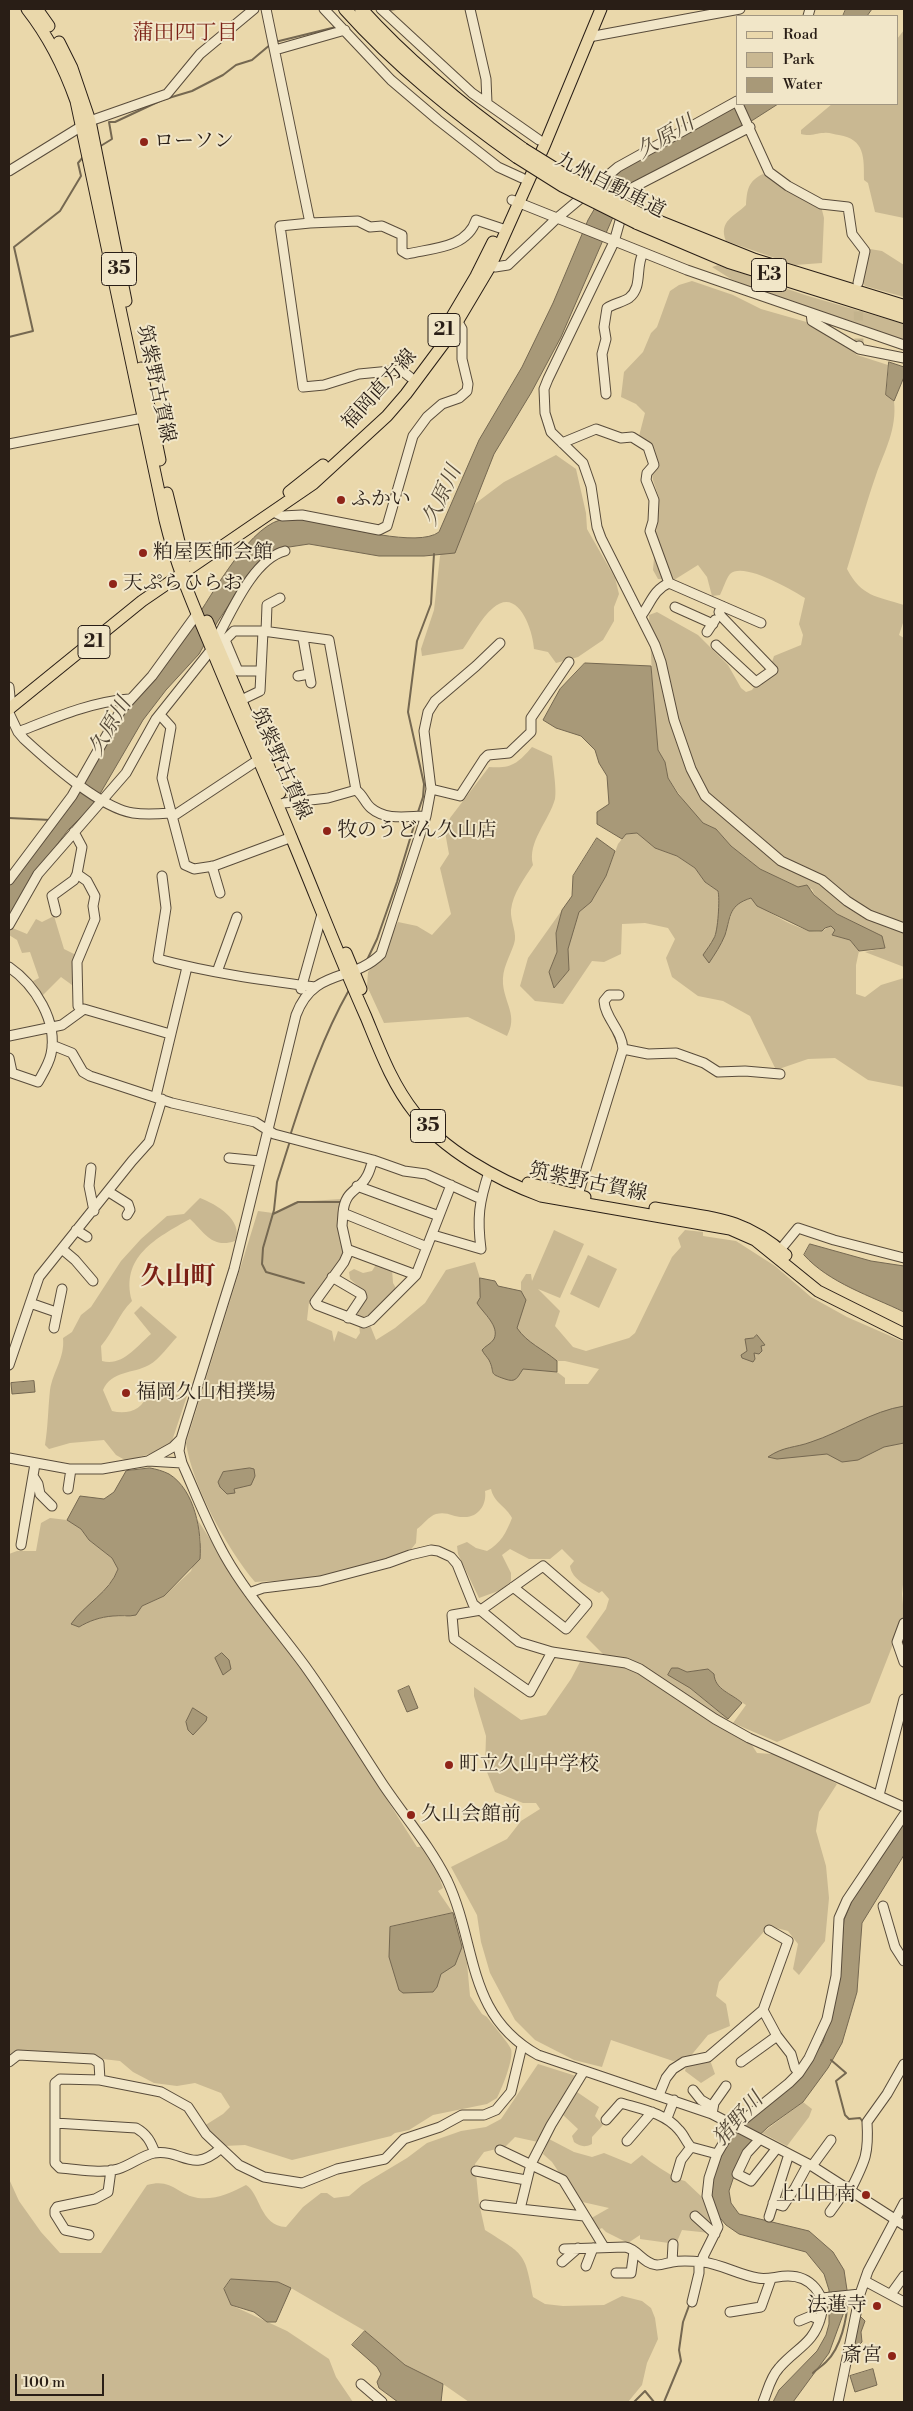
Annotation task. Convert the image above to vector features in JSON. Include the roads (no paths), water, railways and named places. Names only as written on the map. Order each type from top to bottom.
[{"type":"highway","name":"九州自動車道","points":[[345,9],[386,52],[417,80],[467,121],[520,153]]},
{"type":"highway","name":"九州自動車道","points":[[361,9],[424,72],[520,153],[563,186],[730,262],[904,316]]},
{"type":"highway","name":"九州自動車道","points":[[638,219],[755,260],[904,306]]},
{"type":"main road","name":"筑紫野古賀線","points":[[27,9],[53,46],[86,124]]},
{"type":"main road","name":"筑紫野古賀線","points":[[37,9],[72,68],[125,298],[165,520],[199,614],[213,643],[258,760],[292,837],[322,914],[401,1080],[424,1113],[453,1140],[518,1180],[537,1187],[578,1195],[734,1222],[759,1233],[826,1288],[904,1326]]},
{"type":"main road","name":"福岡直方線","points":[[515,202],[522,178],[594,9]]},
{"type":"main road","name":"福岡直方線","points":[[184,573],[198,556],[339,452],[366,427],[429,353],[462,302],[503,229],[601,9]]},
{"type":"main road","name":"福岡直方線","points":[[9,710],[142,601],[313,484],[387,416],[422,374],[458,322],[491,265],[503,229]]},
{"type":"main road","name":"筑紫野古賀線","points":[[237,702],[284,803],[386,1066],[398,1090],[416,1115],[455,1149],[489,1172],[541,1196],[730,1229],[744,1234],[755,1240],[818,1291],[904,1334]]},
{"type":"street","points":[[9,171],[86,124],[166,94],[200,54],[254,9]]},
{"type":"street","points":[[266,9],[310,223]]},
{"type":"street","points":[[324,9],[391,80],[498,167],[522,178]]},
{"type":"street","points":[[381,9],[472,93],[539,140]]},
{"type":"street","points":[[470,9],[486,79],[487,103]]},
{"type":"street","points":[[589,37],[740,9]]},
{"type":"street","points":[[275,50],[345,30]]},
{"type":"street","points":[[491,265],[508,266],[556,219],[618,167],[736,104]]},
{"type":"street","points":[[739,105],[769,172],[822,204],[848,207],[852,234],[865,251],[858,282]]},
{"type":"street","points":[[750,127],[632,188],[627,196],[614,242],[544,389],[545,412],[551,432],[583,463],[591,486],[597,527],[601,538],[641,616],[661,662],[674,720],[691,769],[705,796],[781,861],[822,880],[847,901],[869,915],[904,928]]},
{"type":"street","points":[[515,202],[643,254],[733,287],[904,344]]},
{"type":"street","points":[[410,377],[401,370],[359,374],[324,385],[303,387],[280,226],[358,221],[370,227],[382,226],[402,235],[402,251],[407,254],[460,242],[473,229],[476,220],[503,229]]},
{"type":"street","points":[[606,394],[602,354],[606,339],[604,327],[607,308],[629,298],[638,288],[638,262],[643,254]]},
{"type":"street","points":[[811,313],[812,321],[859,347],[904,358]]},
{"type":"street","points":[[273,512],[282,516],[302,515],[379,530],[387,526],[413,436],[427,417],[442,404],[459,398],[467,391],[468,384],[462,359],[462,329],[458,322]]},
{"type":"street","points":[[9,444],[147,417]]},
{"type":"street","points":[[562,443],[596,429],[621,438],[632,438],[648,446],[654,465],[647,473],[646,480],[654,500],[653,522],[650,531],[669,583],[721,610],[761,623]]},
{"type":"street","points":[[9,925],[38,874],[103,802],[126,773],[156,719],[161,716],[213,643],[252,578],[272,555],[285,551]]},
{"type":"street","points":[[641,616],[650,605],[653,595],[669,583]]},
{"type":"street","points":[[237,702],[260,691],[267,606],[280,598]]},
{"type":"street","points":[[675,607],[713,624]]},
{"type":"street","points":[[707,632],[721,610]]},
{"type":"street","points":[[716,645],[756,682],[773,670],[721,610]]},
{"type":"street","points":[[9,880],[79,784],[120,710],[152,676],[199,614]]},
{"type":"street","points":[[230,616],[234,631]]},
{"type":"street","points":[[261,671],[238,671],[225,640],[234,631],[265,631],[303,638],[328,640],[356,790],[367,804],[382,816],[426,816]]},
{"type":"street","points":[[298,676],[310,678],[303,638]]},
{"type":"street","points":[[301,1002],[314,987],[368,964],[381,954],[426,816],[431,788],[424,731],[428,712],[435,701],[476,666],[500,642]]},
{"type":"street","points":[[431,788],[460,796],[488,755],[510,753],[530,732],[531,718],[569,662]]},
{"type":"street","points":[[9,687],[9,710],[18,732],[41,754],[103,802],[131,813],[172,815],[258,760]]},
{"type":"street","points":[[18,732],[74,710],[114,700],[129,699]]},
{"type":"street","points":[[161,716],[171,727],[162,778],[185,865],[194,869],[212,866],[292,837]]},
{"type":"street","points":[[284,803],[328,798],[356,790]]},
{"type":"street","points":[[56,912],[52,896],[74,880],[77,874],[82,847],[74,832]]},
{"type":"street","points":[[212,866],[220,893]]},
{"type":"street","points":[[77,874],[87,881],[95,896],[93,906],[95,919],[77,962],[78,1006],[81,1010]]},
{"type":"street","points":[[162,876],[166,908],[158,959],[187,967],[314,987]]},
{"type":"street","points":[[322,914],[302,985],[301,1002],[231,1278],[181,1439],[179,1451],[182,1463],[216,1539],[237,1576],[334,1706],[385,1788],[436,1861],[454,1899],[486,2004],[500,2026],[522,2046],[538,2055],[713,2111]]},
{"type":"street","points":[[216,972],[236,917]]},
{"type":"street","points":[[9,967],[21,976],[36,995],[50,1028],[52,1045],[48,1064],[38,1082],[10,1072],[9,1058]]},
{"type":"street","points":[[9,1365],[39,1277],[149,1142],[170,1034],[187,967]]},
{"type":"street","points":[[578,1195],[623,1049],[620,1032],[604,1007],[604,1001],[609,995],[619,996]]},
{"type":"street","points":[[9,1036],[62,1025],[84,1009],[170,1034]]},
{"type":"street","points":[[52,1045],[72,1054],[83,1072],[90,1076],[159,1098],[255,1122],[274,1134],[372,1160],[404,1171],[426,1174],[481,1199]]},
{"type":"street","points":[[623,1049],[648,1054],[676,1053],[704,1063],[718,1072],[744,1071],[780,1074]]},
{"type":"street","points":[[229,1158],[260,1161]]},
{"type":"street","points":[[372,1160],[367,1177],[344,1202],[342,1226],[348,1250],[344,1262],[315,1302],[317,1305],[361,1323],[371,1320],[416,1275],[451,1185]]},
{"type":"street","points":[[91,1168],[89,1186],[94,1211]]},
{"type":"street","points":[[433,1235],[481,1249],[478,1223],[481,1199],[489,1172]]},
{"type":"street","points":[[357,1186],[439,1216]]},
{"type":"street","points":[[108,1192],[128,1204],[130,1210],[127,1215]]},
{"type":"street","points":[[343,1213],[427,1247]]},
{"type":"street","points":[[780,1250],[798,1228],[834,1240],[904,1258]]},
{"type":"street","points":[[76,1230],[87,1237]]},
{"type":"street","points":[[62,1248],[93,1281]]},
{"type":"street","points":[[348,1250],[416,1275]]},
{"type":"street","points":[[332,1277],[361,1294],[362,1297],[348,1318]]},
{"type":"street","points":[[54,1328],[62,1289]]},
{"type":"street","points":[[30,1303],[56,1312]]},
{"type":"street","points":[[148,1461],[173,1447],[181,1439]]},
{"type":"street","points":[[9,1458],[71,1469],[102,1469],[148,1461],[182,1463]]},
{"type":"street","points":[[21,1545],[35,1464]]},
{"type":"street","points":[[68,1489],[71,1469]]},
{"type":"street","points":[[33,1476],[38,1484],[40,1494],[52,1506]]},
{"type":"street","points":[[249,1592],[263,1588],[320,1581],[431,1550],[444,1554],[457,1564],[473,1604],[520,1642],[552,1652],[626,1663],[640,1669],[715,1719],[749,1738],[904,1807]]},
{"type":"street","points":[[513,1586],[566,1629],[587,1604],[543,1566],[513,1586],[481,1610],[452,1615],[454,1639],[530,1692],[552,1652]]},
{"type":"street","points":[[904,1623],[897,1642],[902,1651],[904,1662]]},
{"type":"street","points":[[879,1795],[904,1699]]},
{"type":"street","points":[[692,2302],[703,2257],[715,2234],[718,2222],[710,2207],[707,2196],[709,2178],[717,2154],[731,2130],[799,2073],[809,2058],[827,2019],[836,1976],[839,1918],[847,1900],[904,1815]]},
{"type":"street","points":[[883,1906],[895,1947],[904,1961]]},
{"type":"street","points":[[659,2095],[666,2078],[673,2069],[684,2062],[708,2057],[762,2010],[788,1941],[769,1930]]},
{"type":"street","points":[[762,2010],[777,2036],[791,2054],[795,2068],[799,2073]]},
{"type":"street","points":[[741,2062],[777,2036]]},
{"type":"street","points":[[220,2149],[210,2158],[200,2161],[155,2153],[127,2166],[111,2170],[60,2168],[55,2163],[56,2083],[60,2079],[100,2080],[161,2092],[178,2100],[194,2113],[206,2134],[220,2149],[250,2172],[283,2182],[302,2183],[337,2168],[385,2159],[404,2139],[440,2127],[462,2115],[484,2115],[496,2110],[511,2092],[522,2046]]},
{"type":"street","points":[[9,2062],[18,2055],[92,2059],[99,2063],[100,2080]]},
{"type":"street","points":[[830,2212],[849,2188],[867,2154],[869,2146],[866,2122],[887,2094],[904,2064]]},
{"type":"street","points":[[520,2209],[531,2164],[551,2125],[584,2071]]},
{"type":"street","points":[[713,2111],[718,2096],[726,2086]]},
{"type":"street","points":[[693,2090],[713,2111],[849,2188],[904,2225]]},
{"type":"street","points":[[667,2118],[674,2100]]},
{"type":"street","points":[[606,2120],[621,2103],[652,2112],[667,2118],[680,2130],[691,2147],[717,2154]]},
{"type":"street","points":[[627,2141],[652,2112]]},
{"type":"street","points":[[55,2123],[136,2128],[144,2133],[152,2143],[155,2153]]},
{"type":"street","points":[[760,2138],[747,2153],[737,2174],[751,2181],[777,2148]]},
{"type":"street","points":[[772,2203],[783,2206],[810,2165],[831,2140]]},
{"type":"street","points":[[676,2178],[681,2160],[691,2147]]},
{"type":"street","points":[[500,2150],[563,2180],[604,2247]]},
{"type":"street","points":[[768,2217],[788,2154]]},
{"type":"street","points":[[88,2235],[65,2230],[55,2214],[55,2210],[57,2207],[95,2199],[108,2192],[111,2170]]},
{"type":"street","points":[[476,2171],[526,2180]]},
{"type":"street","points":[[838,2402],[860,2294],[868,2271],[904,2203]]},
{"type":"street","points":[[485,2205],[584,2216]]},
{"type":"street","points":[[696,2216],[715,2234]]},
{"type":"street","points":[[672,2262],[673,2244]]},
{"type":"street","points":[[564,2249],[625,2247],[634,2250],[648,2263],[658,2265],[672,2262],[702,2262],[751,2277],[771,2279],[788,2276],[812,2284],[824,2297],[820,2320],[812,2338],[779,2368],[771,2380],[763,2402]]},
{"type":"street","points":[[562,2262],[578,2248]]},
{"type":"street","points":[[586,2266],[593,2248]]},
{"type":"street","points":[[616,2273],[631,2273],[634,2250]]},
{"type":"street","points":[[892,2294],[904,2276]]},
{"type":"street","points":[[730,2312],[761,2307],[771,2279]]},
{"type":"street","points":[[865,2281],[904,2302]]},
{"type":"street","points":[[824,2297],[860,2294]]},
{"type":"street","points":[[799,2322],[811,2316],[820,2320]]},
{"type":"street","points":[[361,2384],[382,2402]]},
{"type":"water","points":[[846,9],[872,9],[868,15],[843,15]]},
{"type":"water","points":[[738,105],[776,105],[753,120],[630,185],[623,194],[561,337],[531,393],[494,454],[455,553],[424,556],[379,556],[309,544],[276,549],[258,562],[218,621],[199,654],[166,690],[143,720],[94,804],[68,830],[49,855],[9,917],[9,885],[77,780],[134,699],[179,643],[228,569],[241,552],[267,526],[289,518],[304,519],[362,532],[399,537],[415,538],[439,532],[479,440],[522,367],[553,303],[588,220],[610,182],[626,166]]},
{"type":"water","points":[[889,362],[904,367],[904,377],[894,401],[886,395]]},
{"type":"water","points":[[585,663],[651,666],[658,750],[665,762],[668,778],[678,794],[703,823],[716,829],[731,846],[760,869],[798,887],[807,885],[814,895],[837,914],[882,936],[885,948],[859,951],[850,940],[832,935],[835,930],[831,926],[822,931],[809,931],[757,906],[751,898],[738,904],[732,912],[725,935],[709,963],[703,955],[712,942],[717,929],[718,891],[705,882],[695,868],[677,856],[655,848],[637,833],[626,834],[622,839],[597,824],[597,812],[609,804],[607,776],[599,763],[595,750],[581,736],[556,728],[543,720],[560,689]]},
{"type":"water","points":[[597,838],[615,851],[606,876],[591,902],[579,912],[568,949],[569,970],[554,988],[549,972],[557,952],[556,933],[562,910],[572,896],[573,876]]},
{"type":"water","points":[[810,1244],[871,1261],[904,1266],[904,1312],[851,1288],[814,1265],[804,1255]]},
{"type":"water","points":[[480,1278],[495,1281],[498,1286],[521,1291],[526,1300],[517,1328],[530,1342],[557,1361],[557,1372],[523,1369],[514,1380],[494,1374],[489,1360],[482,1350],[493,1341],[495,1329],[477,1303],[480,1298]]},
{"type":"water","points":[[757,1335],[765,1345],[761,1346],[762,1351],[759,1354],[754,1353],[755,1359],[753,1362],[742,1358],[741,1355],[747,1351],[745,1339],[753,1338]]},
{"type":"water","points":[[34,1381],[35,1392],[12,1394],[11,1383]]},
{"type":"water","points":[[904,1406],[904,1443],[884,1447],[858,1460],[842,1462],[827,1454],[777,1459],[768,1457],[784,1449],[823,1438],[880,1412]]},
{"type":"water","points":[[150,1468],[169,1474],[185,1490],[191,1501],[198,1524],[200,1559],[164,1596],[142,1606],[136,1615],[104,1617],[79,1627],[71,1624],[109,1584],[118,1569],[112,1558],[89,1540],[81,1529],[67,1520],[80,1496],[104,1499],[114,1492],[126,1471]]},
{"type":"water","points":[[254,1469],[255,1476],[251,1485],[234,1489],[235,1493],[227,1494],[220,1487],[218,1482],[223,1472]]},
{"type":"water","points":[[222,1653],[229,1660],[231,1669],[223,1675],[215,1658]]},
{"type":"water","points":[[672,1668],[678,1668],[687,1672],[708,1669],[714,1674],[720,1688],[742,1703],[728,1719],[690,1688],[668,1675]]},
{"type":"water","points":[[409,1686],[418,1708],[407,1712],[398,1691]]},
{"type":"water","points":[[193,1708],[207,1717],[206,1721],[193,1735],[188,1730],[186,1722]]},
{"type":"water","points":[[904,1824],[904,1855],[862,1923],[857,1992],[842,2043],[828,2068],[803,2102],[768,2127],[752,2142],[738,2164],[729,2191],[731,2203],[739,2214],[809,2231],[833,2252],[844,2270],[847,2290],[844,2312],[829,2353],[793,2402],[773,2402],[779,2390],[817,2351],[826,2335],[829,2324],[829,2290],[824,2274],[806,2252],[739,2234],[726,2225],[715,2212],[708,2193],[723,2145],[804,2072],[823,2042],[837,1993],[844,1920],[852,1900]]},
{"type":"water","points":[[453,1913],[462,1947],[455,1965],[441,1974],[437,1987],[433,1992],[403,1993],[399,1990],[389,1957],[390,1927]]},
{"type":"water","points":[[231,2279],[278,2282],[291,2288],[276,2322],[267,2322],[254,2312],[231,2305],[224,2289]]},
{"type":"water","points":[[860,2316],[865,2321],[861,2332],[862,2342],[859,2345],[855,2345]]},
{"type":"water","points":[[365,2331],[405,2365],[443,2384],[441,2402],[398,2402],[379,2388],[377,2382],[381,2374],[377,2367],[352,2345]]},
{"type":"water","points":[[873,2369],[877,2385],[855,2392],[850,2376]]},
{"type":"waterway","points":[[388,10],[396,9]]},
{"type":"waterway","points":[[275,42],[336,27]]},
{"type":"waterway","points":[[99,147],[112,139],[109,122],[115,122],[162,100],[192,91],[223,75],[236,65],[252,60],[271,44]]},
{"type":"waterway","points":[[9,337],[33,331],[14,247],[60,211],[81,176],[78,163],[84,156]]},
{"type":"waterway","points":[[418,812],[423,797],[424,784],[408,712],[417,641],[431,604],[434,554]]},
{"type":"waterway","points":[[9,818],[51,820]]},
{"type":"waterway","points":[[367,960],[377,939],[397,882],[416,819]]},
{"type":"waterway","points":[[290,1136],[323,1043],[349,990]]},
{"type":"waterway","points":[[290,1141],[277,1182],[274,1210],[263,1248],[262,1264],[266,1272],[304,1283]]},
{"type":"waterway","points":[[273,1214],[298,1202],[341,1202]]},
{"type":"waterway","points":[[831,2060],[846,2073],[836,2081],[845,2115],[849,2119],[860,2118],[863,2122]]},
{"type":"waterway","points":[[813,2373],[826,2362],[836,2349],[845,2324],[848,2298]]},
{"type":"waterway","points":[[664,2402],[681,2361],[679,2350],[683,2322],[690,2303]]},
{"type":"waterway","points":[[634,2402],[645,2391],[654,2402]]},
{"type":"tunnel","points":[[858,298],[859,345]]},
{"type":"place","name":"ローソン","points":[[144,142]]},
{"type":"place","name":"ふかい","points":[[341,500]]},
{"type":"place","name":"粕屋医師会館","points":[[143,553]]},
{"type":"place","name":"天ぷらひらお","points":[[113,584]]},
{"type":"place","name":"牧のうどん久山店","points":[[327,831]]},
{"type":"place","name":"福岡久山相撲場","points":[[126,1393]]},
{"type":"place","name":"町立久山中学校","points":[[449,1765]]},
{"type":"place","name":"久山会館前","points":[[411,1815]]},
{"type":"place","name":"上山田南","points":[[866,2195]]},
{"type":"place","name":"法蓮寺","points":[[877,2306]]},
{"type":"place","name":"斎宮","points":[[892,2356]]},
{"type":"district","name":"蒲田四丁目","points":[[185,34]]},
{"type":"district","name":"久山町","points":[[178,1278]]},
{"type":"water label","name":"久原川","points":[[666,138]]},
{"type":"water label","name":"久原川","points":[[443,496]]},
{"type":"water label","name":"久原川","points":[[111,727]]},
{"type":"water label","name":"猪野川","points":[[739,2120]]}]
